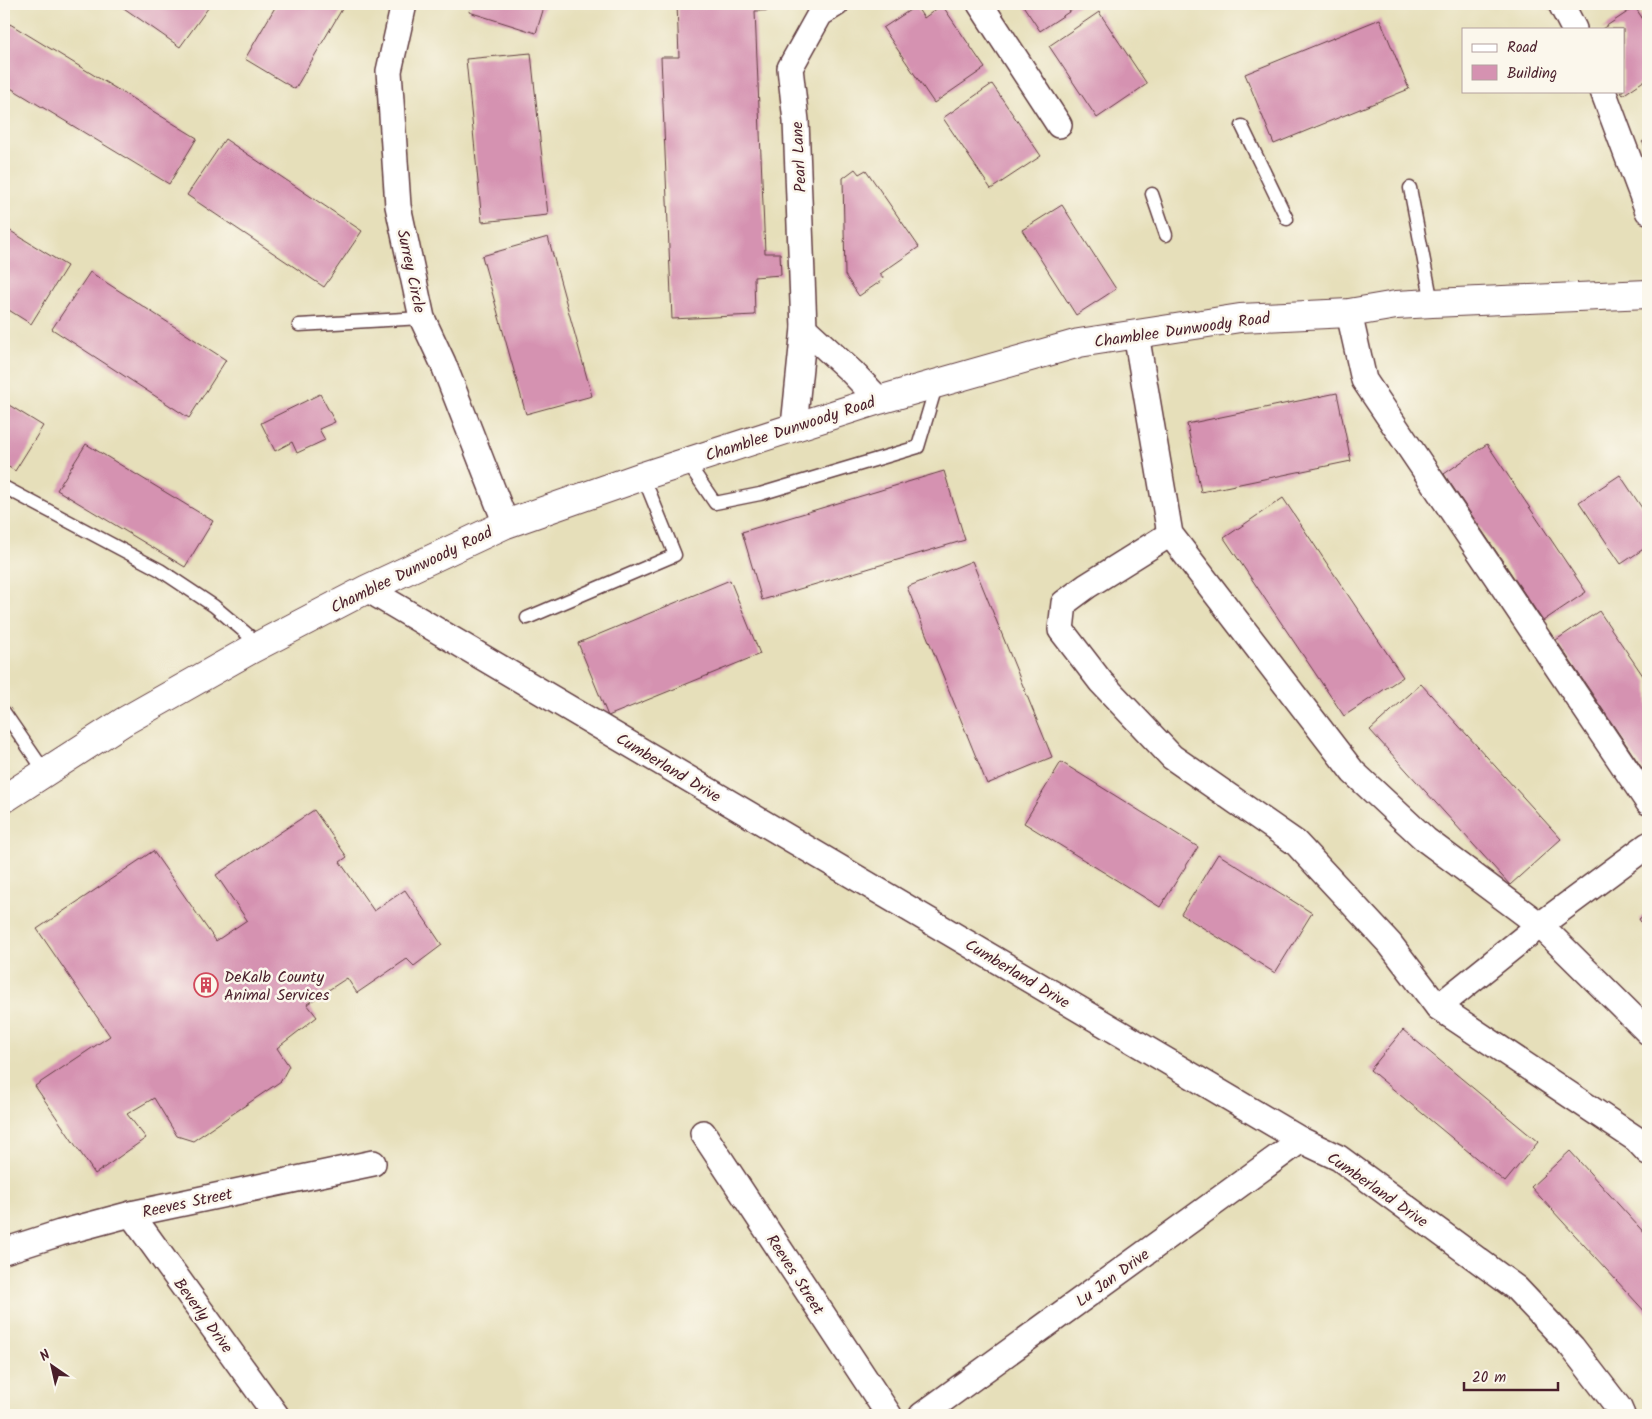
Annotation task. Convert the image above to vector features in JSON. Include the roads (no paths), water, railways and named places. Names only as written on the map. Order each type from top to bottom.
[{"type":"street","name":"Surrey Circle","points":[[404,4],[389,71],[398,206],[422,318],[443,363],[506,524]]},
{"type":"street","name":"Pearl Lane","points":[[794,426],[804,328],[796,121],[790,68],[820,14],[836,4]]},
{"type":"street","points":[[980,4],[1059,124]]},
{"type":"street","points":[[1561,4],[1573,28]]},
{"type":"street","points":[[1603,92],[1648,210]]},
{"type":"street","name":"Chamblee Dunwoody Road","points":[[4,799],[123,722],[260,645],[367,589],[506,524],[794,426],[938,382],[1079,343],[1136,334],[1240,318],[1349,313],[1396,305],[1648,294]]},
{"type":"street","points":[[1349,313],[1364,380],[1648,802]]},
{"type":"street","points":[[804,328],[852,372],[879,400]]},
{"type":"street","points":[[1136,334],[1163,538],[1353,772],[1426,840],[1540,925],[1648,1032]]},
{"type":"street","points":[[1163,538],[1087,586],[1064,603],[1061,630],[1101,682],[1172,757],[1296,843],[1390,944],[1438,1007],[1636,1139],[1648,1152]]},
{"type":"street","name":"Cumberland Drive","points":[[367,589],[1301,1140],[1339,1158],[1516,1288],[1572,1348],[1619,1408],[1622,1415]]},
{"type":"street","points":[[1438,1007],[1540,925],[1648,845]]},
{"type":"street","name":"Reeves Street","points":[[703,1132],[889,1415]]},
{"type":"street","name":"Lu Jan Drive","points":[[922,1415],[1301,1140]]},
{"type":"street","name":"Reeves Street","points":[[4,1251],[60,1233],[131,1214],[373,1163]]},
{"type":"street","name":"Beverly Drive","points":[[131,1214],[276,1415]]},
{"type":"lane","points":[[1242,126],[1287,219]]},
{"type":"lane","points":[[1410,188],[1432,303]]},
{"type":"lane","points":[[1152,194],[1166,235]]},
{"type":"lane","points":[[298,325],[422,318]]},
{"type":"lane","points":[[687,462],[715,503],[760,494],[918,447],[938,382]]},
{"type":"lane","points":[[527,618],[675,555],[643,476]]},
{"type":"lane","points":[[4,487],[160,570],[214,606],[260,645]]},
{"type":"lane","points":[[4,712],[45,772]]},
{"type":"place","name":"DeKalb County Animal Services","points":[[206,985]]}]
